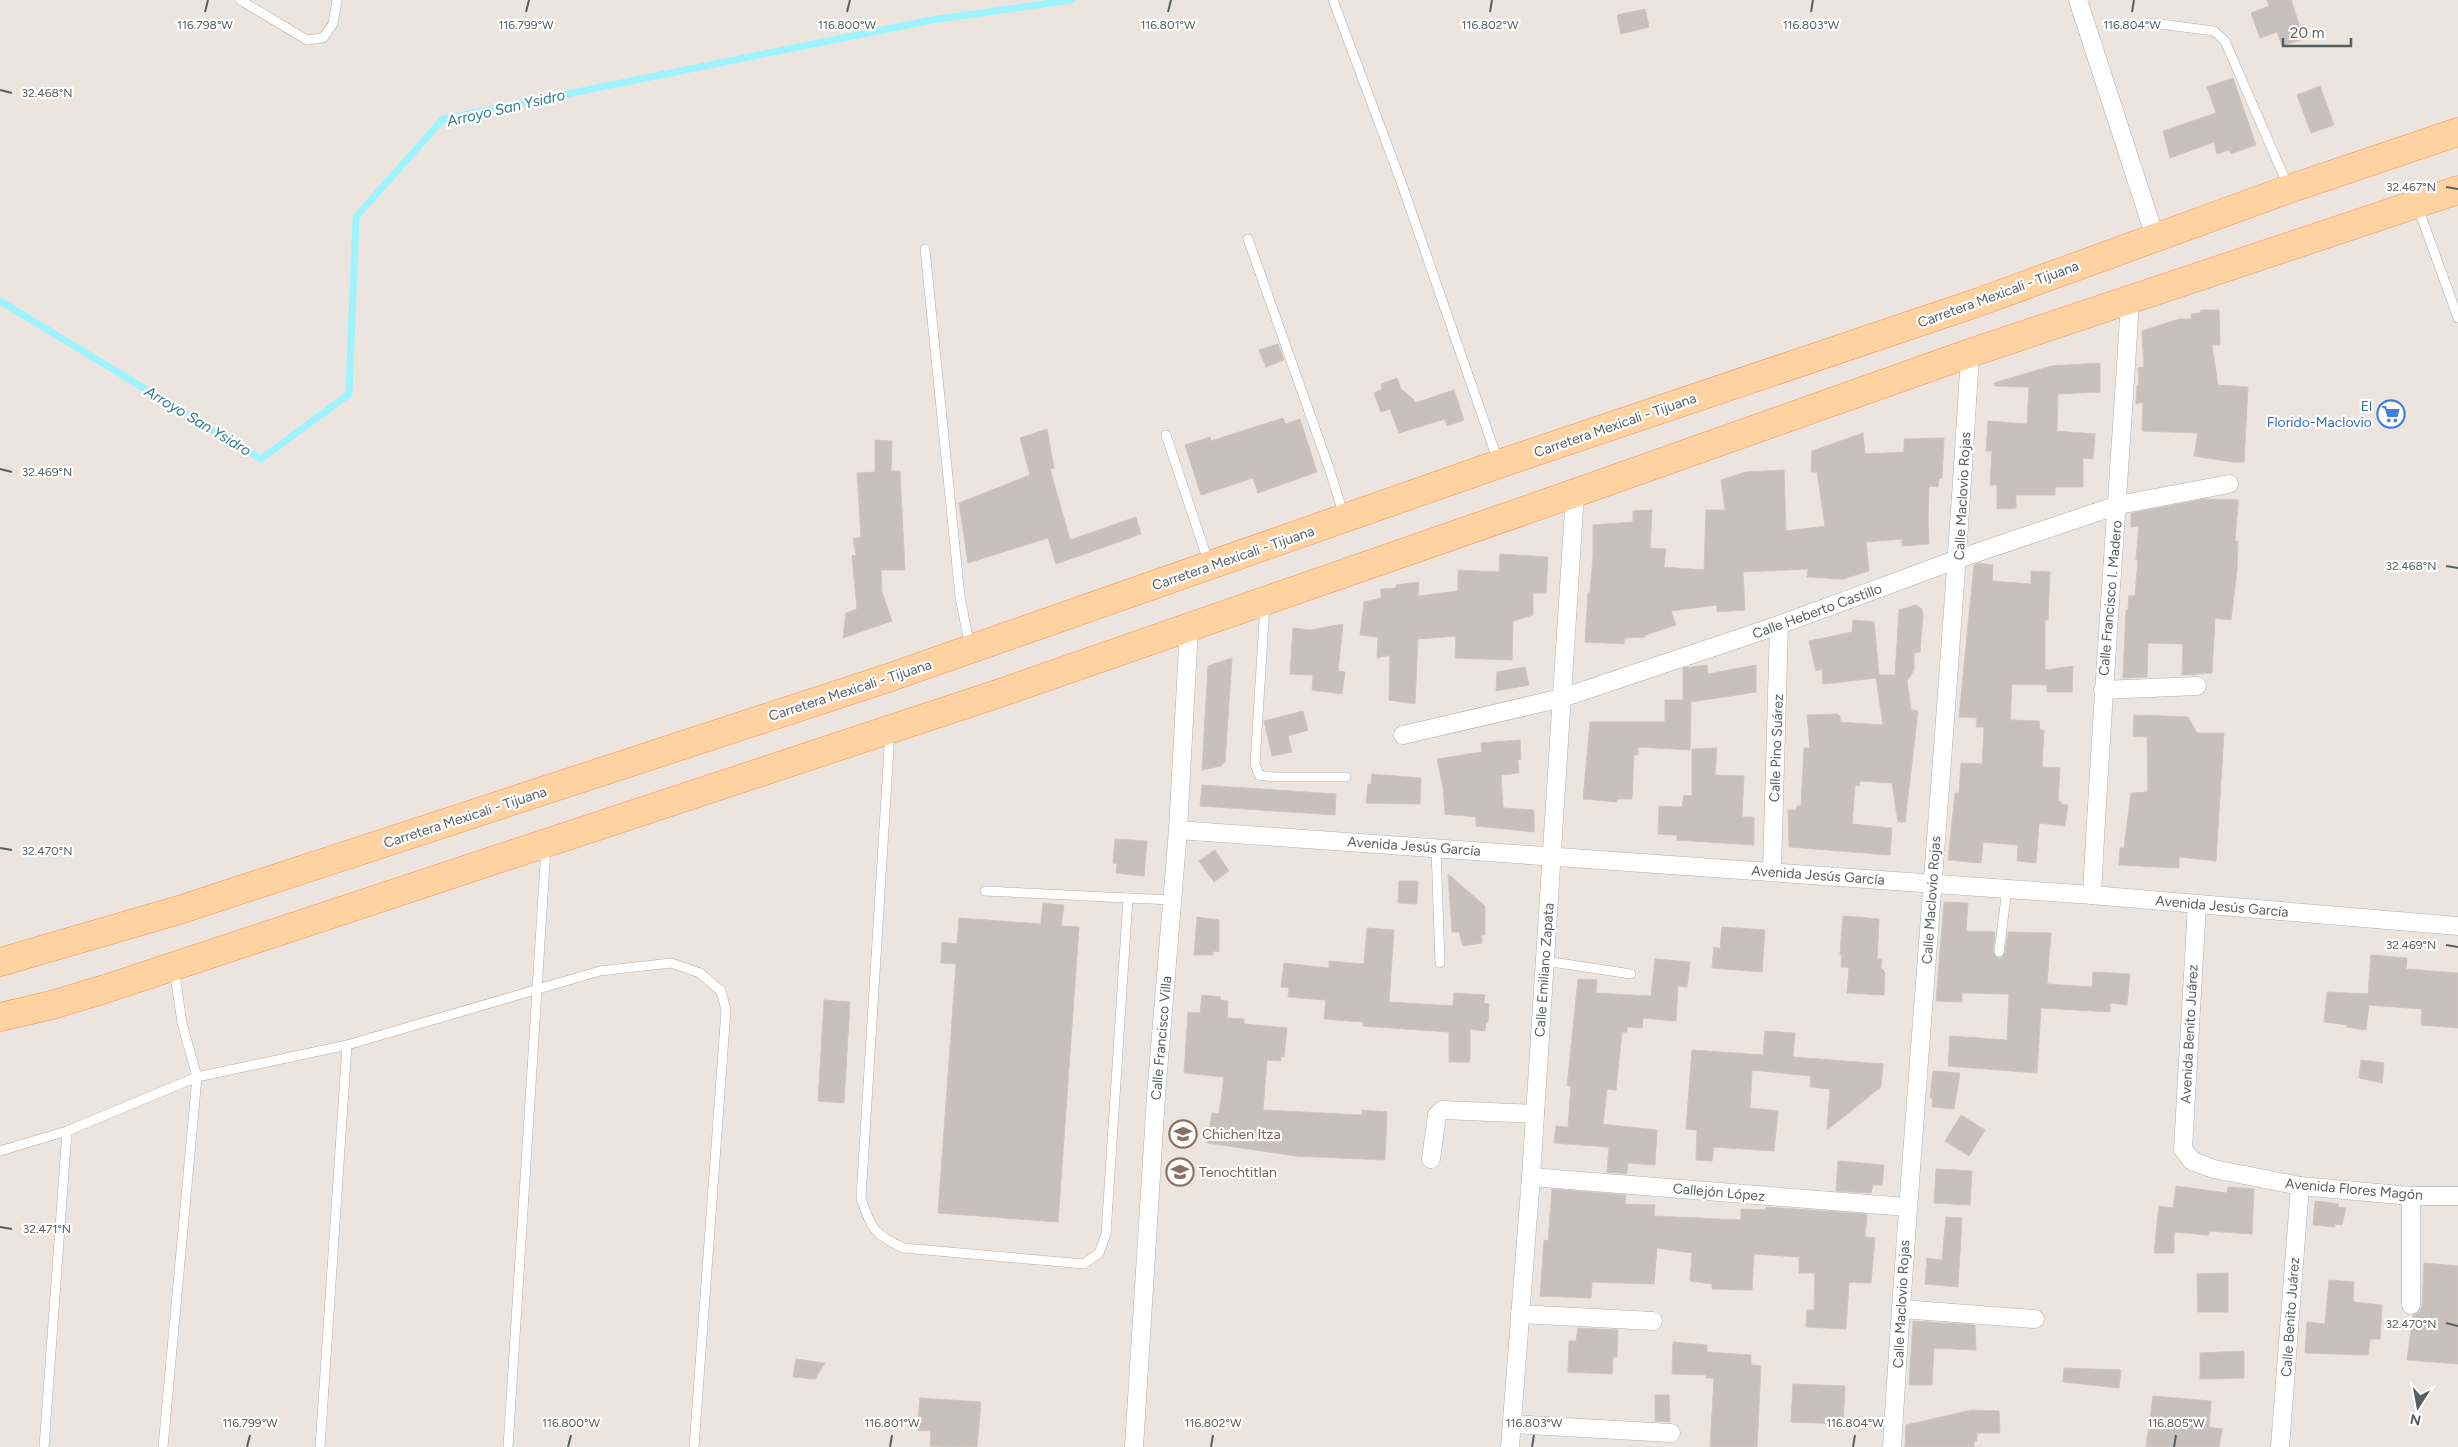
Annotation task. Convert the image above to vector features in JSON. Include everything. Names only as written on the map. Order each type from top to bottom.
[{"type":"main road","name":"Carretera Mexicali - Tijuana","points":[[0,962],[179,910],[970,649],[1499,464],[1979,302],[2290,188],[2458,132]]},
{"type":"main road","points":[[0,1017],[52,1006],[890,729],[1266,602],[1970,353],[2458,190]]},
{"type":"street","points":[[2078,0],[2155,237]]},
{"type":"street","name":"Calle Francisco I. Madero","points":[[2092,895],[2103,690],[2118,505],[2130,301]]},
{"type":"street","name":"Calle Maclovio Rojas","points":[[1892,1447],[1907,1206],[1958,559],[1970,353]]},
{"type":"street","name":"Calle Heberto Castillo","points":[[1403,735],[1562,698],[1779,625],[1958,559],[2118,505],[2229,484]]},
{"type":"street","name":"Calle Emiliano Zapata","points":[[1510,1447],[1531,1176],[1575,493]]},
{"type":"street","name":"Calle Pino Suárez","points":[[1772,871],[1779,625]]},
{"type":"street","name":"Calle Francisco Villa","points":[[1134,1447],[1156,1096],[1178,830],[1189,628]]},
{"type":"street","points":[[2103,690],[2197,686]]},
{"type":"street","name":"Avenida Jesús García","points":[[1178,830],[1772,871],[2092,895],[2458,926]]},
{"type":"street","name":"Avenida Benito Juárez","points":[[2192,1161],[2184,1148],[2197,905]]},
{"type":"street","points":[[1431,1159],[1437,1115],[1442,1110],[1535,1114]]},
{"type":"street","name":"Avenida Flores Magón","points":[[2192,1161],[2214,1169],[2300,1186],[2411,1196],[2458,1196]]},
{"type":"street","name":"Callejón López","points":[[1531,1176],[1907,1206]]},
{"type":"street","name":"Calle Benito Juárez","points":[[2280,1447],[2300,1186]]},
{"type":"street","points":[[2411,1196],[2412,1305]]},
{"type":"street","points":[[1901,1310],[2035,1319]]},
{"type":"street","points":[[1520,1314],[1653,1321]]},
{"type":"street","points":[[1512,1424],[1672,1434]]},
{"type":"lane","points":[[240,0],[307,40],[323,38],[333,24],[337,0]]},
{"type":"lane","points":[[1333,0],[1400,179],[1499,464]]},
{"type":"lane","points":[[2152,23],[2214,31],[2225,41],[2290,188]]},
{"type":"lane","points":[[2417,204],[2458,318]]},
{"type":"lane","points":[[1248,239],[1329,468],[1344,519]]},
{"type":"lane","points":[[925,249],[960,598],[970,649]]},
{"type":"lane","points":[[1166,435],[1210,566]]},
{"type":"lane","points":[[1266,602],[1255,764],[1259,774],[1274,778],[1346,777]]},
{"type":"lane","points":[[890,729],[861,1198],[868,1222],[884,1239],[904,1248],[1084,1264],[1099,1253],[1106,1234],[1128,898]]},
{"type":"lane","points":[[508,1447],[546,843]]},
{"type":"lane","points":[[1436,848],[1440,963]]},
{"type":"lane","points":[[1999,952],[2007,889]]},
{"type":"lane","points":[[985,891],[1172,900]]},
{"type":"lane","points":[[1545,961],[1631,974]]},
{"type":"lane","points":[[0,1151],[67,1132],[196,1078],[347,1045],[600,971],[671,963],[700,973],[721,992],[726,1010],[694,1447]]},
{"type":"lane","points":[[163,1447],[196,1078],[182,1023],[173,966]]},
{"type":"lane","points":[[320,1447],[347,1045]]},
{"type":"lane","points":[[44,1447],[67,1132]]},
{"type":"building","points":[[2267,0],[2291,0],[2304,39],[2282,46],[2277,32],[2260,38],[2251,13],[2269,6]]},
{"type":"building","points":[[1645,9],[1649,27],[1621,34],[1617,15]]},
{"type":"building","points":[[2233,78],[2256,145],[2231,154],[2229,150],[2217,154],[2214,142],[2170,158],[2163,131],[2216,113],[2207,87]]},
{"type":"building","points":[[2320,86],[2334,125],[2311,133],[2297,95]]},
{"type":"building","points":[[2201,310],[2219,310],[2220,345],[2212,345],[2218,385],[2248,387],[2244,462],[2194,456],[2198,433],[2142,431],[2143,402],[2136,404],[2137,385],[2139,385],[2138,368],[2144,367],[2142,331],[2179,319],[2191,319],[2191,314],[2200,313]]},
{"type":"building","points":[[1278,344],[1284,360],[1266,367],[1259,350]]},
{"type":"building","points":[[2100,363],[2100,392],[2058,394],[2057,431],[2095,434],[2093,459],[2083,458],[2083,487],[2055,487],[2055,495],[2016,495],[2016,508],[1997,509],[1997,485],[1990,485],[1992,451],[1986,451],[1988,421],[2027,424],[2029,387],[1995,386],[1994,383],[2051,366]]},
{"type":"building","points":[[1397,378],[1401,389],[1415,403],[1454,390],[1464,420],[1447,426],[1445,419],[1399,433],[1390,409],[1381,412],[1374,393],[1382,389],[1381,384]]},
{"type":"building","points":[[1283,418],[1285,424],[1300,419],[1317,472],[1258,493],[1253,478],[1201,495],[1185,445],[1210,437],[1211,441]]},
{"type":"building","points":[[1047,429],[1054,468],[1050,469],[1070,540],[1136,517],[1141,534],[1056,564],[1048,538],[968,563],[959,503],[1030,475],[1020,438]]},
{"type":"building","points":[[1863,433],[1865,454],[1904,452],[1904,439],[1944,438],[1942,478],[1939,479],[1938,487],[1929,486],[1929,544],[1902,546],[1902,539],[1866,542],[1869,571],[1843,579],[1807,577],[1808,569],[1743,572],[1745,610],[1717,612],[1717,605],[1671,611],[1676,625],[1645,635],[1645,637],[1624,638],[1624,644],[1585,642],[1588,593],[1590,593],[1593,557],[1593,525],[1633,522],[1633,511],[1652,510],[1650,548],[1666,549],[1664,567],[1704,570],[1706,510],[1725,510],[1721,480],[1746,472],[1784,470],[1786,531],[1825,526],[1817,472],[1811,472],[1812,451]]},
{"type":"building","points":[[875,440],[892,441],[891,471],[900,471],[905,570],[881,570],[882,592],[892,621],[843,638],[846,613],[857,609],[852,556],[856,555],[853,539],[861,537],[857,473],[875,472]]},
{"type":"building","points":[[2205,499],[2238,500],[2235,541],[2238,541],[2237,570],[2231,620],[2215,618],[2212,673],[2182,675],[2183,644],[2148,643],[2147,677],[2123,678],[2126,610],[2128,610],[2129,596],[2135,596],[2138,560],[2136,560],[2139,526],[2131,527],[2131,513]]},
{"type":"building","points":[[1500,554],[1548,557],[1546,593],[1533,593],[1533,615],[1513,621],[1512,660],[1455,658],[1456,636],[1418,639],[1415,704],[1389,700],[1390,655],[1377,658],[1378,637],[1360,635],[1364,602],[1381,598],[1381,589],[1396,588],[1396,585],[1419,582],[1418,596],[1458,591],[1458,570],[1499,572]]},
{"type":"building","points":[[1978,563],[1993,565],[1992,581],[2031,584],[2031,571],[2050,572],[2048,620],[2045,620],[2045,670],[2073,666],[2072,692],[2047,692],[2047,685],[2012,684],[2010,720],[2039,721],[2040,730],[2044,730],[2042,767],[2060,768],[2058,801],[2061,804],[2068,805],[2065,826],[2039,823],[2036,863],[2017,861],[2018,845],[1983,842],[1981,863],[1948,860],[1955,793],[1959,793],[1961,763],[1982,764],[1984,727],[1976,727],[1977,718],[1959,717],[1974,565]]},
{"type":"building","points":[[1916,605],[1922,609],[1923,615],[1920,652],[1914,653],[1914,670],[1907,681],[1911,710],[1918,711],[1905,822],[1898,822],[1892,783],[1860,781],[1859,786],[1855,785],[1852,824],[1892,828],[1890,855],[1789,847],[1788,810],[1796,810],[1797,806],[1801,806],[1804,748],[1810,748],[1807,715],[1837,714],[1840,716],[1840,722],[1883,725],[1876,678],[1823,684],[1822,669],[1816,671],[1809,641],[1852,632],[1853,620],[1874,622],[1879,675],[1895,675],[1899,610]]},
{"type":"building","points":[[1343,624],[1338,671],[1345,672],[1342,694],[1312,690],[1313,675],[1290,674],[1293,628],[1310,630]]},
{"type":"building","points":[[1232,658],[1225,762],[1221,766],[1202,770],[1208,666]]},
{"type":"building","points":[[1707,665],[1708,674],[1756,665],[1756,692],[1691,702],[1690,750],[1638,747],[1638,755],[1634,755],[1632,799],[1617,799],[1617,802],[1583,799],[1590,722],[1665,722],[1665,700],[1683,700],[1683,668]]},
{"type":"building","points":[[1525,667],[1529,685],[1496,691],[1497,672]]},
{"type":"building","points":[[1303,711],[1308,730],[1288,736],[1292,752],[1272,756],[1264,721]]},
{"type":"building","points":[[2134,715],[2188,717],[2197,733],[2224,733],[2216,861],[2179,857],[2179,868],[2119,865],[2120,848],[2124,848],[2131,793],[2148,792],[2147,737],[2133,736]]},
{"type":"building","points":[[1520,740],[1521,759],[1518,760],[1519,773],[1501,775],[1503,808],[1534,810],[1534,832],[1476,826],[1476,817],[1445,814],[1443,787],[1437,759],[1482,752],[1481,743]]},
{"type":"building","points":[[1717,748],[1715,775],[1744,776],[1742,817],[1754,817],[1754,845],[1677,840],[1677,835],[1658,834],[1659,806],[1682,807],[1684,795],[1692,796],[1692,749]]},
{"type":"building","points":[[1372,774],[1421,778],[1420,804],[1366,803],[1368,784],[1371,785]]},
{"type":"building","points":[[1202,785],[1336,794],[1335,815],[1200,806]]},
{"type":"building","points":[[1115,839],[1147,841],[1144,876],[1116,873],[1117,864],[1113,863]]},
{"type":"building","points":[[1215,850],[1229,871],[1214,882],[1199,861]]},
{"type":"building","points":[[1448,874],[1485,906],[1485,935],[1481,935],[1482,943],[1463,946],[1459,932],[1452,932]]},
{"type":"building","points":[[1399,881],[1418,881],[1417,904],[1398,903]]},
{"type":"building","points":[[1944,902],[1968,903],[1966,931],[1995,932],[1993,952],[1998,958],[2002,958],[2005,953],[2008,932],[2051,933],[2047,984],[2092,987],[2093,972],[2130,974],[2127,1005],[2110,1003],[2110,1012],[2041,1008],[2037,1073],[1948,1066],[1950,1036],[2007,1040],[2009,994],[1962,993],[1962,1002],[1936,1001]]},
{"type":"building","points":[[1043,903],[1064,905],[1061,926],[1079,927],[1058,1222],[938,1213],[956,964],[941,963],[942,942],[957,944],[959,918],[1041,924]]},
{"type":"building","points":[[1843,916],[1879,919],[1877,959],[1882,959],[1881,968],[1885,972],[1884,995],[1847,993],[1849,968],[1841,967],[1842,955],[1840,955]]},
{"type":"building","points":[[1197,917],[1219,920],[1219,952],[1213,951],[1213,955],[1194,955]]},
{"type":"building","points":[[1722,927],[1765,930],[1762,972],[1712,968],[1714,947],[1720,949]]},
{"type":"building","points":[[1367,928],[1394,930],[1389,1002],[1453,1006],[1454,993],[1485,995],[1484,1003],[1489,1004],[1488,1022],[1486,1022],[1485,1031],[1470,1029],[1470,1062],[1449,1062],[1449,1032],[1363,1026],[1363,1022],[1324,1019],[1326,1000],[1288,997],[1289,988],[1281,987],[1284,963],[1329,968],[1329,961],[1364,964]]},
{"type":"building","points":[[2371,955],[2407,958],[2406,969],[2458,973],[2458,1028],[2421,1025],[2422,1009],[2369,1005],[2366,1030],[2347,1027],[2348,1025],[2324,1022],[2327,992],[2368,994]]},
{"type":"building","points":[[1655,959],[1690,962],[1687,987],[1678,986],[1676,1021],[1643,1018],[1642,1028],[1627,1027],[1627,1032],[1622,1032],[1616,1090],[1607,1089],[1603,1124],[1657,1130],[1655,1165],[1628,1163],[1627,1174],[1607,1172],[1609,1147],[1554,1143],[1556,1126],[1568,1127],[1571,1086],[1567,1086],[1578,979],[1597,980],[1596,993],[1651,996]]},
{"type":"building","points":[[1202,995],[1221,997],[1220,1000],[1228,1001],[1227,1018],[1244,1019],[1244,1024],[1287,1028],[1284,1057],[1281,1056],[1281,1061],[1267,1060],[1263,1110],[1362,1115],[1362,1110],[1387,1112],[1385,1160],[1296,1156],[1207,1143],[1212,1113],[1219,1114],[1224,1077],[1184,1073],[1188,1012],[1200,1013]]},
{"type":"building","points":[[824,1000],[850,1002],[844,1103],[818,1101]]},
{"type":"building","points":[[1765,1031],[1795,1033],[1793,1057],[1883,1064],[1881,1087],[1827,1130],[1830,1089],[1810,1087],[1811,1076],[1752,1070],[1750,1108],[1778,1111],[1774,1151],[1714,1147],[1712,1161],[1696,1160],[1697,1130],[1686,1129],[1692,1050],[1763,1055]]},
{"type":"building","points":[[2361,1060],[2384,1063],[2382,1083],[2359,1078]]},
{"type":"building","points":[[1933,1071],[1960,1073],[1954,1109],[1932,1107],[1933,1098],[1930,1098]]},
{"type":"building","points":[[1961,1115],[1985,1130],[1969,1156],[1945,1141]]},
{"type":"building","points":[[1838,1161],[1884,1165],[1882,1185],[1873,1185],[1871,1193],[1836,1191]]},
{"type":"building","points":[[1936,1169],[1972,1171],[1970,1205],[1934,1203]]},
{"type":"building","points":[[2176,1186],[2227,1193],[2228,1187],[2254,1189],[2252,1234],[2209,1231],[2209,1235],[2174,1232],[2174,1253],[2154,1253],[2159,1206],[2173,1208]]},
{"type":"building","points":[[1552,1189],[1626,1195],[1625,1204],[1655,1205],[1654,1216],[1741,1220],[1741,1209],[1765,1210],[1766,1207],[1867,1214],[1865,1237],[1875,1238],[1871,1283],[1849,1282],[1846,1329],[1806,1327],[1807,1310],[1814,1310],[1815,1273],[1799,1273],[1799,1257],[1754,1254],[1752,1290],[1712,1289],[1712,1284],[1690,1281],[1692,1253],[1657,1248],[1654,1284],[1592,1282],[1591,1298],[1540,1296],[1544,1240],[1548,1241]]},
{"type":"building","points":[[2315,1201],[2339,1204],[2338,1207],[2346,1208],[2342,1225],[2335,1224],[2335,1227],[2313,1225]]},
{"type":"building","points":[[1946,1217],[1962,1218],[1958,1287],[1925,1284],[1927,1258],[1942,1260]]},
{"type":"building","points":[[2424,1263],[2458,1266],[2458,1364],[2407,1360],[2413,1315],[2420,1311],[2422,1305]]},
{"type":"building","points":[[2228,1273],[2228,1312],[2198,1312],[2197,1274]]},
{"type":"building","points":[[2329,1280],[2354,1282],[2353,1302],[2382,1305],[2380,1339],[2370,1339],[2368,1355],[2305,1353],[2307,1322],[2325,1324]]},
{"type":"building","points":[[1913,1321],[1975,1325],[1976,1350],[1934,1348],[1932,1385],[1909,1385]]},
{"type":"building","points":[[1578,1328],[1618,1330],[1617,1357],[1613,1357],[1612,1374],[1568,1372],[1569,1341],[1576,1341]]},
{"type":"building","points":[[1673,1342],[1707,1345],[1707,1352],[1751,1355],[1751,1365],[1761,1366],[1757,1447],[1710,1447],[1714,1378],[1706,1378],[1706,1375],[1672,1374]]},
{"type":"building","points":[[2244,1351],[2244,1378],[2200,1379],[2200,1353]]},
{"type":"building","points":[[796,1359],[825,1363],[815,1379],[793,1377]]},
{"type":"building","points":[[2064,1368],[2121,1370],[2119,1388],[2063,1382]]},
{"type":"building","points":[[1793,1384],[1845,1386],[1843,1424],[1791,1422]]},
{"type":"building","points":[[1655,1395],[1669,1395],[1670,1422],[1655,1421]]},
{"type":"building","points":[[2153,1396],[2211,1401],[2209,1427],[2222,1429],[2219,1447],[2146,1447]]},
{"type":"building","points":[[920,1398],[981,1402],[977,1447],[930,1446],[931,1431],[917,1430]]},
{"type":"building","points":[[1972,1410],[1999,1411],[2000,1433],[1977,1433],[1977,1441],[1974,1441],[1974,1447],[1905,1447],[1906,1425]]},
{"type":"waterway","name":"Arroyo San Ysidro","points":[[0,301],[261,459],[349,394],[356,217],[443,119],[932,20],[1072,0]]},
{"type":"place","name":"El Florido-Maclovio","points":[[2391,414]]},
{"type":"place","name":"Chichen Itza","points":[[1183,1134]]},
{"type":"place","name":"Tenochtitlan","points":[[1180,1172]]}]
